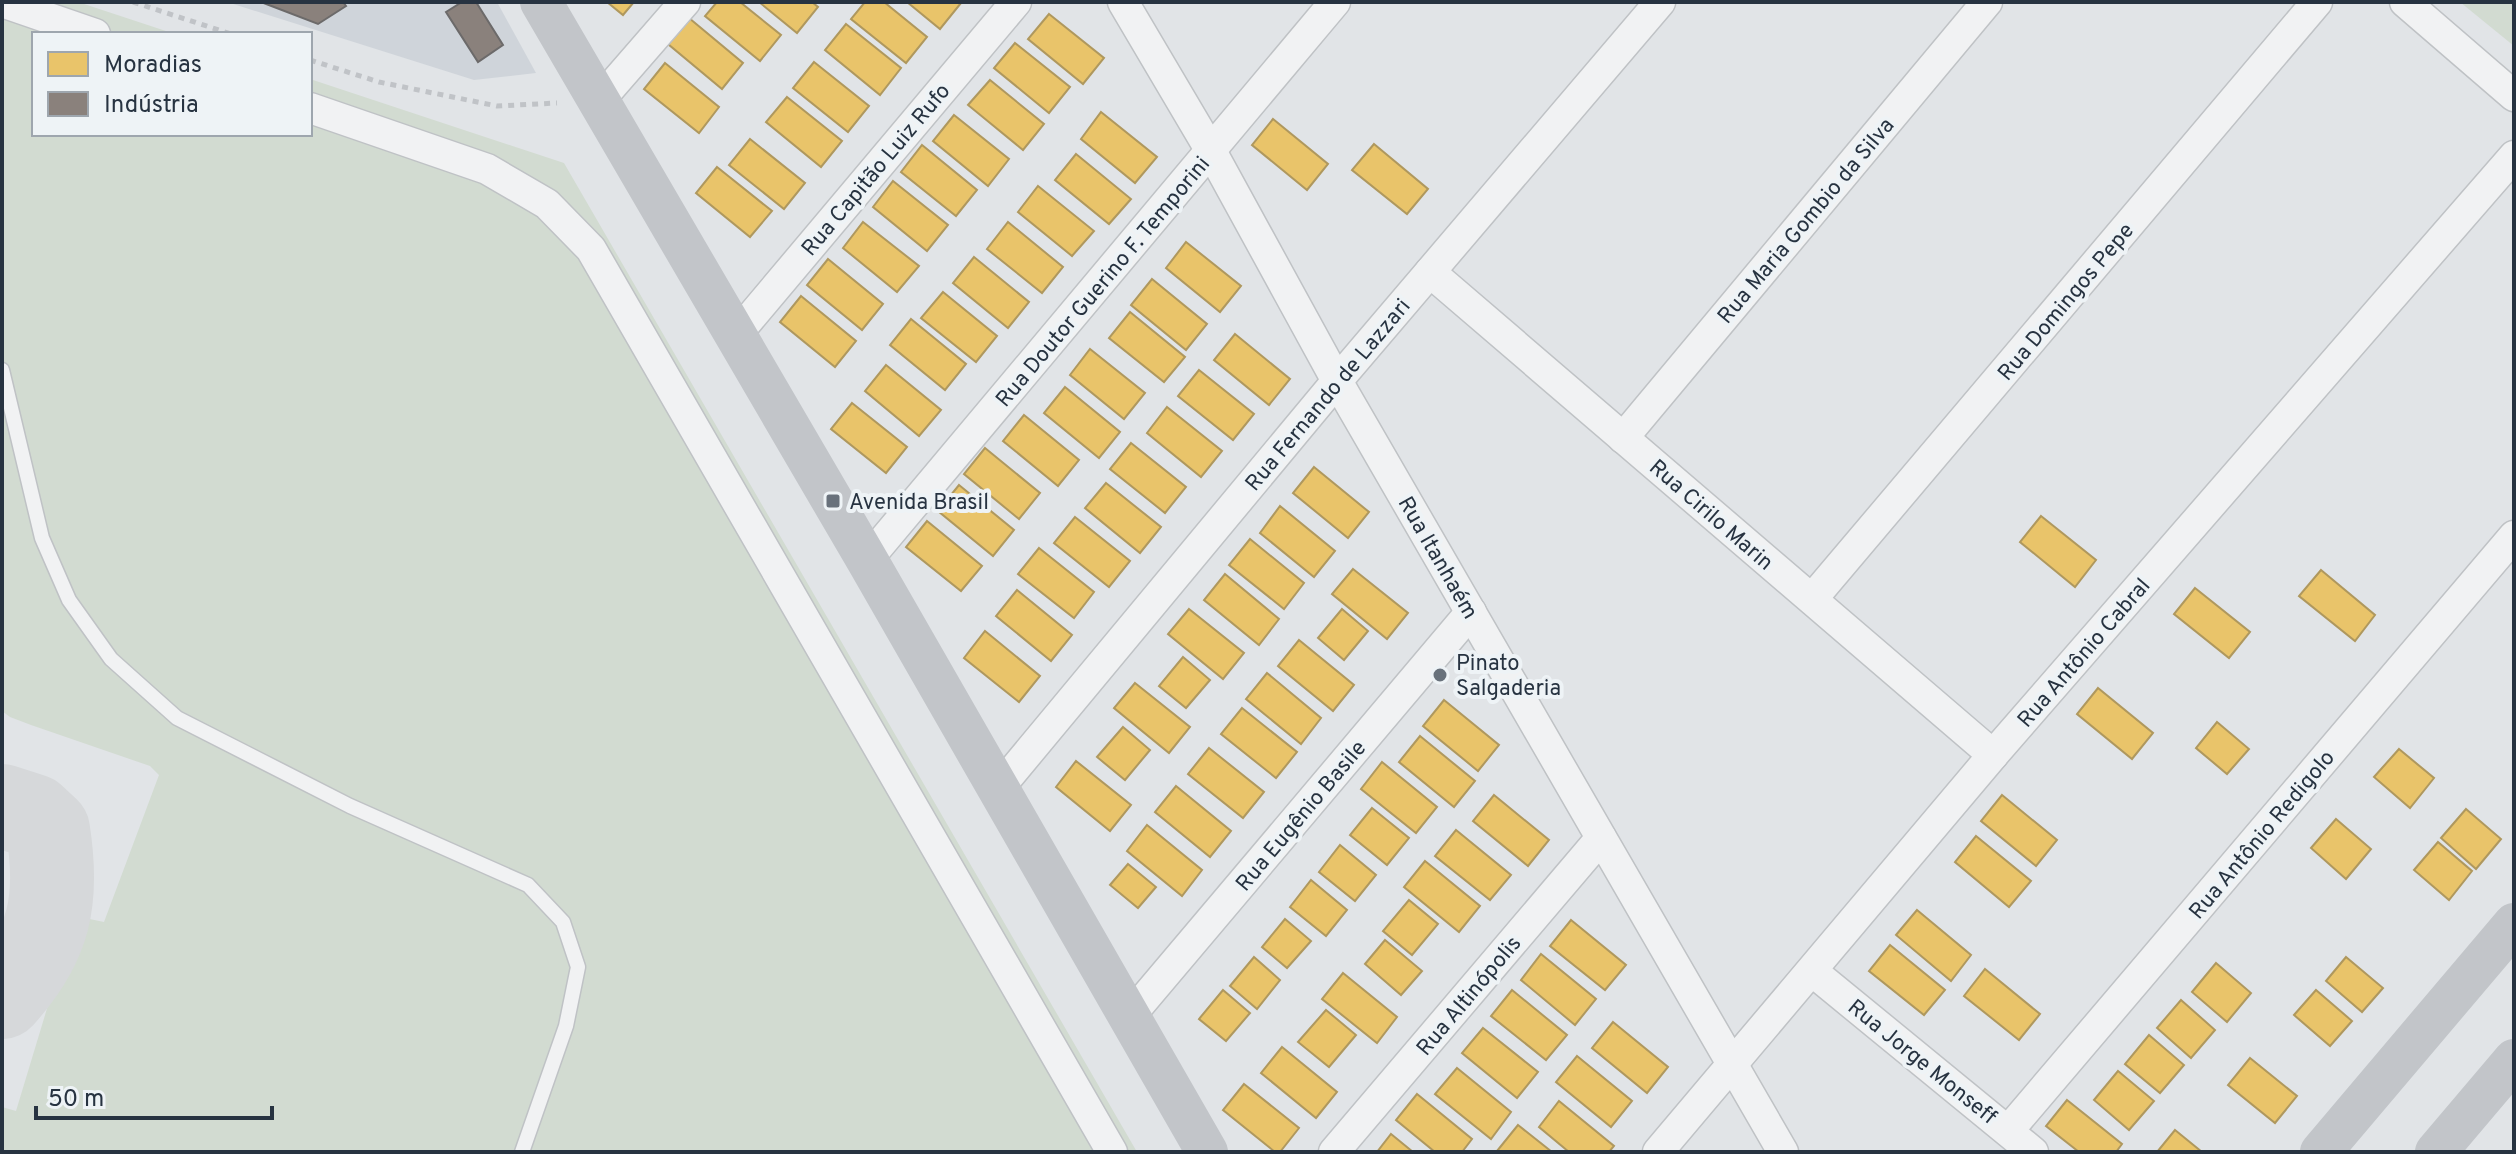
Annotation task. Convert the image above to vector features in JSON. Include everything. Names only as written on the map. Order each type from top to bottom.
[{"type":"main road","points":[[541,2],[867,560],[1207,1152]]},
{"type":"main road","points":[[2325,1151],[2514,924]]},
{"type":"main road","points":[[2436,1152],[2514,1060]]},
{"type":"street","points":[[2,2],[89,32]]},
{"type":"street","points":[[598,102],[685,2]]},
{"type":"street","name":"Rua Capitão Luiz Rufo","points":[[735,336],[1016,2]]},
{"type":"street","name":"Rua Itanhaém","points":[[1123,2],[1211,151],[1337,381],[1783,1152]]},
{"type":"street","name":"Rua Doutor Guerino F. Temporini","points":[[867,560],[1335,2]]},
{"type":"street","name":"Rua Fernando de Lazzari","points":[[998,789],[1337,381],[1660,2]]},
{"type":"street","name":"Rua Maria Gombio da Silva","points":[[1623,438],[1987,2]]},
{"type":"street","name":"Rua Domingos Pepe","points":[[1812,599],[2317,2]]},
{"type":"street","points":[[2405,2],[2514,96]]},
{"type":"street","points":[[312,109],[487,169],[547,204],[591,249],[1112,1152]]},
{"type":"street","name":"Rua Antônio Cabral","points":[[1658,1152],[1993,755],[2514,156]]},
{"type":"street","name":"Rua Cirilo Marin","points":[[1430,272],[1993,755]]},
{"type":"street","name":"Rua Antônio Redigolo","points":[[2008,1131],[2514,536]]},
{"type":"street","name":"Rua Eugênio Basile","points":[[1129,1017],[1471,612]]},
{"type":"street","name":"Rua Altinópolis","points":[[1334,1152],[1601,838]]},
{"type":"street","name":"Rua Jorge Monseff","points":[[1812,971],[2033,1152]]},
{"type":"lane","points":[[2,370],[42,538],[69,600],[111,659],[177,718],[350,806],[528,885],[563,922],[578,967],[566,1026],[522,1152]]},
{"type":"path","points":[[133,2],[225,32]]},
{"type":"path","points":[[312,61],[379,82],[497,106],[598,102]]},
{"type":"shaded area","points":[[2,2],[78,2],[169,32],[32,32],[32,136],[312,136],[312,80],[564,163],[1137,1152],[2,1152],[2,1107],[16,1111],[75,916],[104,922],[159,775],[150,766],[31,725],[2,711]]},
{"type":"shaded area","points":[[227,2],[497,2],[536,73],[474,80]]},
{"type":"shaded area","points":[[2460,2],[2514,2],[2514,46]]},
{"type":"building: Moradias","points":[[607,2],[634,2],[623,15]]},
{"type":"building: Moradias","points":[[717,2],[740,2],[781,35],[760,61],[705,16]]},
{"type":"building: Moradias","points":[[759,2],[812,2],[818,7],[797,33]]},
{"type":"building: Moradias","points":[[865,2],[884,2],[927,37],[906,63],[851,19]]},
{"type":"building: Moradias","points":[[907,2],[960,2],[961,3],[940,29]]},
{"type":"building: Moradias","points":[[1049,14],[1104,58],[1083,84],[1028,39]]},
{"type":"building: Moradias","points":[[689,18],[743,63],[722,89],[668,44]]},
{"type":"building: Moradias","points":[[846,24],[901,68],[880,95],[825,50]]},
{"type":"building: Moradias","points":[[1015,43],[1070,87],[1049,113],[994,68]]},
{"type":"building: Moradias","points":[[814,62],[869,106],[848,132],[793,88]]},
{"type":"building: Moradias","points":[[665,63],[719,107],[699,133],[644,89]]},
{"type":"building: Moradias","points":[[990,80],[1044,124],[1023,150],[968,105]]},
{"type":"building: Moradias","points":[[787,97],[842,141],[821,167],[766,122]]},
{"type":"building: Moradias","points":[[1101,112],[1157,157],[1135,183],[1081,139]]},
{"type":"building: Moradias","points":[[954,115],[1009,159],[988,186],[933,141]]},
{"type":"building: Moradias","points":[[1273,119],[1328,164],[1307,190],[1252,145]]},
{"type":"building: Moradias","points":[[750,139],[805,183],[784,209],[729,165]]},
{"type":"building: Moradias","points":[[1374,144],[1428,189],[1407,214],[1352,170]]},
{"type":"building: Moradias","points":[[922,145],[977,190],[956,216],[901,172]]},
{"type":"building: Moradias","points":[[1076,154],[1131,199],[1109,224],[1055,180]]},
{"type":"building: Moradias","points":[[717,167],[772,211],[750,237],[696,193]]},
{"type":"building: Moradias","points":[[893,181],[948,225],[927,251],[873,207]]},
{"type":"building: Moradias","points":[[1038,186],[1094,231],[1072,256],[1018,212]]},
{"type":"building: Moradias","points":[[863,222],[919,266],[897,292],[843,248]]},
{"type":"building: Moradias","points":[[1008,222],[1063,267],[1042,293],[987,249]]},
{"type":"building: Moradias","points":[[1186,242],[1241,286],[1220,312],[1166,268]]},
{"type":"building: Moradias","points":[[974,257],[1029,302],[1008,328],[953,283]]},
{"type":"building: Moradias","points":[[828,259],[883,304],[862,330],[807,285]]},
{"type":"building: Moradias","points":[[1152,279],[1207,324],[1186,350],[1131,305]]},
{"type":"building: Moradias","points":[[943,292],[997,336],[976,362],[921,318]]},
{"type":"building: Moradias","points":[[801,296],[856,341],[835,367],[780,322]]},
{"type":"building: Moradias","points":[[1130,312],[1185,357],[1164,382],[1109,338]]},
{"type":"building: Moradias","points":[[911,319],[966,364],[945,390],[890,345]]},
{"type":"building: Moradias","points":[[1235,334],[1290,379],[1269,405],[1214,360]]},
{"type":"building: Moradias","points":[[1090,349],[1145,393],[1124,419],[1070,375]]},
{"type":"building: Moradias","points":[[886,365],[941,410],[919,436],[865,391]]},
{"type":"building: Moradias","points":[[1199,370],[1254,414],[1233,440],[1178,396]]},
{"type":"building: Moradias","points":[[1065,387],[1120,432],[1099,458],[1044,413]]},
{"type":"building: Moradias","points":[[852,403],[907,447],[886,473],[831,429]]},
{"type":"building: Moradias","points":[[1167,407],[1222,451],[1201,477],[1147,433]]},
{"type":"building: Moradias","points":[[1024,415],[1079,460],[1058,486],[1003,441]]},
{"type":"building: Moradias","points":[[1131,443],[1186,487],[1165,513],[1110,469]]},
{"type":"building: Moradias","points":[[985,448],[1040,493],[1019,519],[964,474]]},
{"type":"building: Moradias","points":[[1314,467],[1369,512],[1348,538],[1293,493]]},
{"type":"building: Moradias","points":[[1106,483],[1161,527],[1140,553],[1085,508]]},
{"type":"building: Moradias","points":[[959,485],[1014,530],[993,556],[938,511]]},
{"type":"building: Moradias","points":[[1280,506],[1335,551],[1314,577],[1260,533]]},
{"type":"building: Moradias","points":[[2041,516],[2096,560],[2075,587],[2020,542]]},
{"type":"building: Moradias","points":[[1075,517],[1130,561],[1109,587],[1054,543]]},
{"type":"building: Moradias","points":[[927,521],[982,566],[961,591],[906,547]]},
{"type":"building: Moradias","points":[[1250,539],[1304,583],[1284,609],[1229,565]]},
{"type":"building: Moradias","points":[[1039,548],[1094,592],[1074,618],[1018,574]]},
{"type":"building: Moradias","points":[[1353,569],[1408,613],[1387,639],[1332,594]]},
{"type":"building: Moradias","points":[[2321,570],[2375,615],[2355,641],[2299,596]]},
{"type":"building: Moradias","points":[[1225,574],[1279,619],[1259,645],[1204,600]]},
{"type":"building: Moradias","points":[[2195,588],[2250,632],[2229,658],[2174,614]]},
{"type":"building: Moradias","points":[[1017,590],[1072,635],[1051,661],[996,616]]},
{"type":"building: Moradias","points":[[1189,609],[1244,653],[1223,679],[1168,634]]},
{"type":"building: Moradias","points":[[1342,609],[1368,631],[1344,660],[1318,638]]},
{"type":"building: Moradias","points":[[985,631],[1040,676],[1019,702],[964,658]]},
{"type":"building: Moradias","points":[[1299,640],[1354,685],[1333,711],[1278,666]]},
{"type":"building: Moradias","points":[[1183,657],[1210,680],[1186,708],[1159,686]]},
{"type":"building: Moradias","points":[[1267,673],[1321,718],[1301,744],[1246,699]]},
{"type":"building: Moradias","points":[[1135,683],[1190,727],[1169,753],[1114,708]]},
{"type":"building: Moradias","points":[[2098,688],[2153,733],[2132,759],[2077,714]]},
{"type":"building: Moradias","points":[[1444,700],[1499,745],[1478,771],[1423,726]]},
{"type":"building: Moradias","points":[[1242,708],[1297,752],[1276,778],[1221,734]]},
{"type":"building: Moradias","points":[[2217,722],[2249,749],[2227,774],[2196,748]]},
{"type":"building: Moradias","points":[[1123,727],[1150,750],[1125,780],[1097,757]]},
{"type":"building: Moradias","points":[[1420,736],[1475,781],[1454,807],[1399,762]]},
{"type":"building: Moradias","points":[[1209,748],[1264,792],[1243,818],[1188,774]]},
{"type":"building: Moradias","points":[[2399,749],[2434,778],[2410,808],[2374,777]]},
{"type":"building: Moradias","points":[[1076,761],[1131,805],[1110,831],[1056,787]]},
{"type":"building: Moradias","points":[[1382,762],[1437,807],[1416,833],[1361,789]]},
{"type":"building: Moradias","points":[[1176,786],[1231,831],[1210,857],[1155,812]]},
{"type":"building: Moradias","points":[[1494,795],[1549,840],[1528,866],[1473,821]]},
{"type":"building: Moradias","points":[[2002,795],[2057,840],[2036,866],[1981,821]]},
{"type":"building: Moradias","points":[[1372,808],[1409,838],[1387,865],[1350,835]]},
{"type":"building: Moradias","points":[[2466,809],[2501,839],[2476,869],[2441,838]]},
{"type":"building: Moradias","points":[[2336,819],[2371,849],[2346,879],[2311,848]]},
{"type":"building: Moradias","points":[[1147,825],[1202,870],[1182,896],[1127,851]]},
{"type":"building: Moradias","points":[[1456,830],[1511,875],[1490,900],[1435,856]]},
{"type":"building: Moradias","points":[[1976,836],[2031,881],[2009,907],[1955,862]]},
{"type":"building: Moradias","points":[[2438,842],[2472,871],[2449,900],[2414,870]]},
{"type":"building: Moradias","points":[[1340,845],[1376,875],[1355,901],[1319,872]]},
{"type":"building: Moradias","points":[[1425,861],[1480,906],[1459,932],[1404,887]]},
{"type":"building: Moradias","points":[[1128,864],[1156,887],[1138,908],[1110,885]]},
{"type":"building: Moradias","points":[[1311,880],[1347,910],[1326,936],[1290,907]]},
{"type":"building: Moradias","points":[[1409,900],[1438,924],[1412,955],[1383,931]]},
{"type":"building: Moradias","points":[[1917,910],[1971,955],[1951,981],[1896,935]]},
{"type":"building: Moradias","points":[[1285,919],[1311,941],[1287,968],[1262,947]]},
{"type":"building: Moradias","points":[[1571,920],[1626,965],[1605,990],[1550,946]]},
{"type":"building: Moradias","points":[[1385,940],[1422,971],[1401,995],[1365,964]]},
{"type":"building: Moradias","points":[[1890,945],[1945,990],[1924,1015],[1869,971]]},
{"type":"building: Moradias","points":[[1541,954],[1596,999],[1575,1025],[1521,980]]},
{"type":"building: Moradias","points":[[1254,957],[1280,980],[1257,1009],[1230,986]]},
{"type":"building: Moradias","points":[[2346,957],[2383,988],[2362,1012],[2326,981]]},
{"type":"building: Moradias","points":[[2216,963],[2251,993],[2227,1022],[2192,992]]},
{"type":"building: Moradias","points":[[1985,969],[2040,1014],[2019,1040],[1964,996]]},
{"type":"building: Moradias","points":[[1343,973],[1397,1017],[1377,1043],[1322,999]]},
{"type":"building: Moradias","points":[[1223,990],[1250,1013],[1226,1041],[1199,1019]]},
{"type":"building: Moradias","points":[[1512,990],[1567,1035],[1546,1060],[1491,1016]]},
{"type":"building: Moradias","points":[[2316,990],[2352,1021],[2330,1046],[2294,1015]]},
{"type":"building: Moradias","points":[[2181,1000],[2215,1030],[2191,1058],[2157,1028]]},
{"type":"building: Moradias","points":[[1326,1010],[1356,1035],[1329,1067],[1298,1042]]},
{"type":"building: Moradias","points":[[1613,1022],[1668,1067],[1647,1093],[1592,1048]]},
{"type":"building: Moradias","points":[[1483,1028],[1538,1072],[1517,1098],[1462,1053]]},
{"type":"building: Moradias","points":[[2149,1035],[2184,1065],[2160,1093],[2125,1064]]},
{"type":"building: Moradias","points":[[1282,1047],[1337,1092],[1316,1118],[1261,1073]]},
{"type":"building: Moradias","points":[[1577,1056],[1632,1101],[1611,1127],[1556,1082]]},
{"type":"building: Moradias","points":[[2250,1058],[2297,1096],[2275,1123],[2228,1085]]},
{"type":"building: Moradias","points":[[1457,1068],[1511,1112],[1491,1139],[1435,1094]]},
{"type":"building: Moradias","points":[[2118,1071],[2154,1101],[2129,1130],[2094,1100]]},
{"type":"building: Moradias","points":[[1244,1084],[1299,1128],[1280,1152],[1275,1152],[1223,1110]]},
{"type":"building: Moradias","points":[[1417,1094],[1472,1139],[1462,1152],[1435,1152],[1396,1120]]},
{"type":"building: Moradias","points":[[2067,1100],[2122,1144],[2116,1152],[2079,1152],[2046,1126]]},
{"type":"building: Moradias","points":[[1559,1101],[1614,1146],[1609,1152],[1569,1152],[1539,1127]]},
{"type":"building: Moradias","points":[[1518,1125],[1552,1152],[1497,1151]]},
{"type":"building: Moradias","points":[[2175,1130],[2202,1152],[2157,1152]]},
{"type":"building: Moradias","points":[[1391,1134],[1413,1152],[1377,1152]]},
{"type":"building: Indústria","points":[[261,2],[343,2],[346,6],[318,24]]},
{"type":"building: Indústria","points":[[462,2],[476,2],[503,45],[478,62],[446,12]]},
{"type":"taxiway","points":[[2,806],[33,816],[48,830],[52,878],[51,900],[41,939],[2,997]]},
{"type":"place","name":"Avenida Brasil","points":[[833,501]]},
{"type":"place","name":"Pinato Salgaderia","points":[[1440,675]]}]
